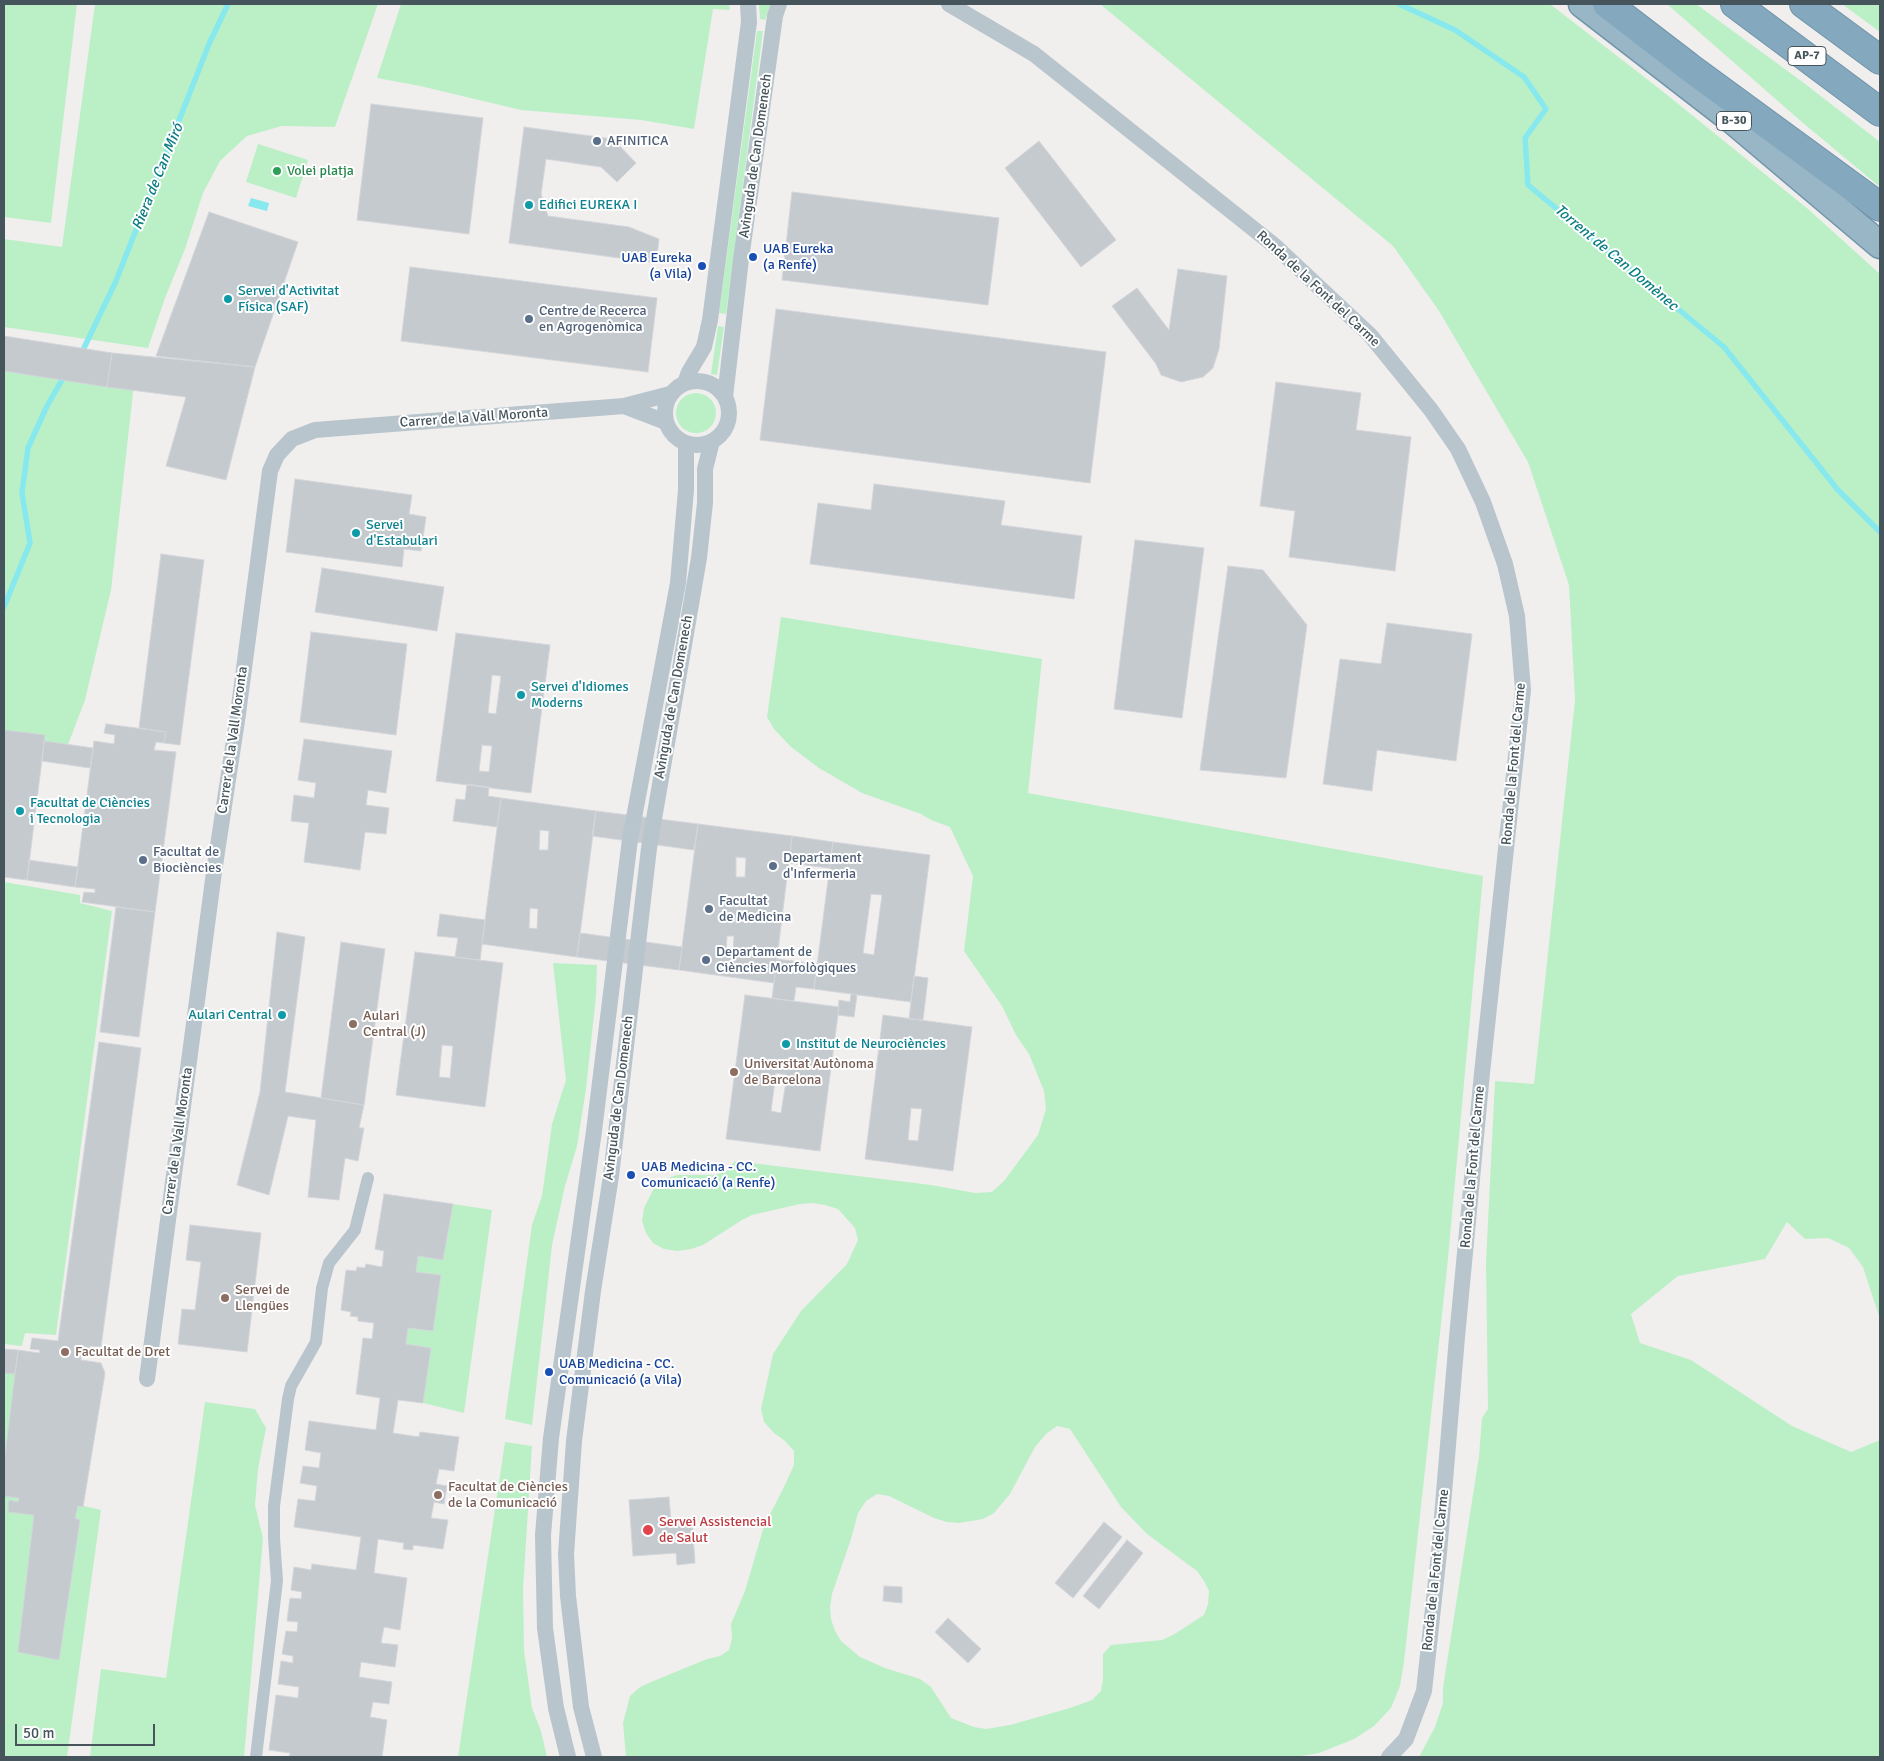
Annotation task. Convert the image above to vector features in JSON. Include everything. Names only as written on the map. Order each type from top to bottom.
[{"type":"highway","name":"B-30","points":[[1582,4],[1732,120],[1880,245]]},
{"type":"highway","points":[[1607,4],[1696,72],[1880,206]]},
{"type":"highway","name":"AP-7","points":[[1736,4],[1880,112]]},
{"type":"highway","points":[[1804,4],[1880,60]]},
{"type":"street","name":"Avinguda de Can Domenech","points":[[685,383],[689,372],[704,347],[710,320],[749,22],[748,4]]},
{"type":"street","name":"Avinguda de Can Domenech","points":[[725,397],[727,365],[741,259],[779,4]]},
{"type":"street","name":"Ronda de la Font del Carme","points":[[949,4],[1034,54],[1275,246],[1370,334],[1431,410],[1458,449],[1483,502],[1505,564],[1517,616],[1523,690],[1482,1072],[1439,1554],[1424,1691],[1406,1739],[1389,1757]]},
{"type":"street","points":[[696,381],[708,383],[718,389],[725,397],[729,411],[728,422],[721,434],[712,441],[700,445],[686,444],[675,436],[666,422],[664,410],[670,394],[677,387],[685,383],[696,381]]},
{"type":"street","name":"Carrer de la Vall Moronta","points":[[148,1379],[214,872],[238,714],[270,471],[277,455],[292,439],[315,430],[624,406],[670,394]]},
{"type":"street","name":"Carrer de la Vall Moronta","points":[[624,406],[666,422]]},
{"type":"street","name":"Avinguda de Can Domenech","points":[[594,1757],[581,1707],[568,1596],[566,1554],[574,1441],[593,1291],[611,1176],[649,848],[698,558],[704,503],[705,468],[712,441]]},
{"type":"street","name":"Avinguda de Can Domenech","points":[[568,1757],[556,1708],[546,1628],[543,1535],[551,1438],[594,1131],[630,839],[678,583],[686,490],[686,444]]},
{"type":"street","points":[[256,1757],[277,1580],[274,1506],[288,1399],[291,1386],[316,1342],[322,1288],[329,1263],[355,1230],[368,1178]]},
{"type":"green space","points":[[4,4],[77,4],[51,223],[4,217]]},
{"type":"green space","points":[[95,4],[378,4],[335,127],[282,126],[247,136],[220,161],[203,193],[185,249],[165,298],[148,348],[4,327],[4,239],[62,247]]},
{"type":"green space","points":[[401,4],[729,4],[730,10],[713,9],[694,129],[641,120],[521,110],[420,86],[377,78]]},
{"type":"green space","points":[[759,4],[771,4],[765,20],[760,19]]},
{"type":"green space","points":[[1100,4],[1550,4],[1661,90],[1808,209],[1880,274],[1880,1319],[1863,1267],[1849,1248],[1828,1238],[1805,1239],[1787,1222],[1765,1259],[1678,1276],[1631,1314],[1640,1343],[1691,1360],[1792,1426],[1851,1452],[1880,1440],[1880,1757],[1419,1757],[1435,1727],[1443,1703],[1443,1688],[1479,1456],[1482,1418],[1488,1409],[1486,1262],[1495,1081],[1534,1084],[1575,700],[1569,585],[1528,462],[1439,311],[1393,246]]},
{"type":"green space","points":[[1667,4],[1696,4],[1804,83],[1880,142],[1880,187],[1803,123]]},
{"type":"green space","points":[[1842,4],[1880,4],[1880,32]]},
{"type":"green space","points":[[757,31],[763,31],[726,314],[719,313]]},
{"type":"green space","name":"Volei platja","points":[[258,144],[308,160],[296,198],[246,182]]},
{"type":"green space","points":[[718,326],[724,327],[717,375],[711,374]]},
{"type":"green space","points":[[4,366],[134,384],[111,590],[85,700],[66,750],[4,739]]},
{"type":"green space","points":[[700,393],[707,396],[713,402],[716,413],[715,421],[707,430],[700,433],[692,433],[685,430],[677,421],[676,409],[679,402],[688,394]]},
{"type":"green space","points":[[781,617],[1042,659],[1028,793],[1483,876],[1447,1269],[1404,1662],[1400,1686],[1391,1708],[1374,1726],[1354,1739],[1319,1753],[1295,1757],[626,1757],[623,1723],[630,1696],[640,1687],[707,1659],[720,1656],[729,1650],[732,1638],[731,1624],[745,1591],[764,1526],[794,1465],[794,1451],[764,1422],[761,1409],[773,1354],[801,1311],[847,1264],[858,1240],[855,1228],[838,1209],[812,1203],[752,1215],[703,1245],[691,1249],[677,1251],[664,1249],[653,1243],[646,1233],[642,1221],[644,1208],[655,1186],[665,1179],[677,1175],[715,1175],[727,1171],[735,1161],[931,1185],[975,1193],[992,1192],[1004,1181],[1038,1135],[1046,1109],[1044,1091],[1029,1054],[1016,1035],[1002,1006],[964,951],[973,876],[950,827],[921,814],[862,793],[819,768],[791,747],[774,729],[767,717]],"holes":[[[1057,1426],[1070,1429],[1121,1507],[1147,1534],[1197,1571],[1209,1591],[1208,1604],[1204,1615],[1162,1640],[1111,1645],[1103,1654],[1101,1691],[1092,1700],[1010,1725],[986,1729],[974,1727],[951,1718],[931,1687],[920,1679],[885,1668],[860,1657],[841,1641],[835,1631],[830,1607],[832,1594],[858,1513],[866,1501],[877,1494],[889,1496],[934,1518],[947,1522],[959,1523],[983,1519],[994,1513],[1010,1494],[1035,1447],[1046,1434]]]},
{"type":"green space","points":[[4,882],[80,895],[80,903],[112,911],[56,1335],[25,1333],[22,1346],[4,1344]]},
{"type":"green space","points":[[553,963],[597,965],[596,996],[586,1089],[577,1146],[565,1186],[552,1245],[532,1425],[505,1419],[532,1225],[542,1196],[552,1124],[566,1080]]},
{"type":"green space","points":[[453,1204],[492,1210],[464,1413],[423,1403],[431,1348],[406,1344],[408,1328],[433,1331],[441,1275],[416,1272],[418,1256],[443,1260]]},
{"type":"green space","points":[[4,1368],[25,1371],[4,1489]]},
{"type":"green space","points":[[205,1402],[255,1409],[266,1428],[258,1469],[255,1505],[263,1538],[244,1757],[90,1757],[101,1669],[166,1678]]},
{"type":"green space","points":[[505,1442],[532,1446],[523,1590],[524,1650],[532,1708],[541,1731],[547,1757],[458,1757]]},
{"type":"green space","points":[[4,1495],[72,1503],[101,1510],[67,1757],[4,1757]]},
{"type":"water","points":[[251,198],[269,203],[267,211],[248,206]]},
{"type":"building","points":[[371,104],[483,118],[469,234],[357,220]]},
{"type":"building","name":"Edifici EUREKA I","points":[[524,127],[613,139],[636,163],[617,182],[601,167],[546,159],[541,194],[548,216],[629,227],[659,239],[656,263],[509,243]]},
{"type":"building","points":[[1039,141],[1116,240],[1081,267],[1005,168]]},
{"type":"building","points":[[792,192],[999,218],[988,305],[782,280]]},
{"type":"building","name":"Servei d'Activitat Física (SAF)","points":[[209,212],[298,242],[255,367],[156,356]]},
{"type":"building","name":"Centre de Recerca en Agrogenòmica","points":[[410,267],[657,298],[648,372],[401,341]]},
{"type":"building","points":[[1178,269],[1227,276],[1219,349],[1213,368],[1203,377],[1181,382],[1161,375],[1156,364],[1112,306],[1137,288],[1169,330]]},
{"type":"building","points":[[776,309],[1106,352],[1090,483],[760,440]]},
{"type":"building","points":[[4,336],[112,353],[107,387],[4,371]]},
{"type":"building","points":[[112,353],[255,367],[226,480],[166,466],[186,397],[107,387]]},
{"type":"building","points":[[1276,382],[1361,393],[1356,430],[1411,437],[1395,571],[1289,557],[1295,511],[1260,506]]},
{"type":"building","name":"Servei d'Estabulari","points":[[295,479],[412,495],[409,514],[426,517],[421,551],[404,549],[402,567],[286,552]]},
{"type":"building","points":[[874,484],[1005,501],[1001,525],[1082,536],[1074,599],[810,564],[818,503],[871,510]]},
{"type":"building","points":[[1135,540],[1204,548],[1182,718],[1114,709]]},
{"type":"building","points":[[161,554],[204,560],[180,745],[164,743],[166,732],[139,728]]},
{"type":"building","points":[[1228,566],[1263,570],[1307,625],[1286,778],[1200,770]]},
{"type":"building","points":[[322,568],[444,587],[437,631],[315,612]]},
{"type":"building","points":[[1387,623],[1472,634],[1456,761],[1377,750],[1372,791],[1323,784],[1340,659],[1381,664]]},
{"type":"building","points":[[311,632],[407,644],[396,735],[300,722]]},
{"type":"building","name":"Servei d'Idiomes Moderns","points":[[456,633],[550,645],[531,793],[436,781]],"holes":[[[492,675],[501,676],[496,714],[488,713]],[[482,745],[492,746],[489,772],[479,771]]]},
{"type":"building","points":[[106,724],[166,732],[164,743],[156,742],[154,750],[176,752],[155,912],[82,902],[84,892],[95,893],[95,889],[75,887],[94,741],[114,744],[115,735],[104,733]]},
{"type":"building","name":"Facultat de Ciències i Tecnologia","points":[[4,730],[45,735],[27,880],[4,877]]},
{"type":"building","points":[[304,739],[392,751],[386,793],[368,790],[366,805],[389,808],[386,834],[365,832],[360,870],[304,862],[309,823],[291,821],[294,795],[314,798],[316,783],[298,780]]},
{"type":"building","points":[[44,741],[93,748],[90,768],[42,761]]},
{"type":"building","points":[[467,784],[489,787],[488,796],[501,798],[497,827],[453,821],[456,799],[465,800]]},
{"type":"building","points":[[501,798],[596,811],[577,957],[482,944]],"holes":[[[540,830],[549,831],[548,850],[539,850]],[[530,908],[538,909],[537,929],[529,928]]]},
{"type":"building","points":[[596,811],[698,824],[694,850],[592,836]]},
{"type":"building","points":[[698,824],[792,836],[774,983],[679,970]],"holes":[[[736,857],[746,858],[745,877],[736,877]],[[727,936],[734,936],[733,956],[726,956]]]},
{"type":"building","points":[[792,836],[833,842],[829,868],[789,863]]},
{"type":"building","points":[[833,842],[930,855],[911,1002],[814,989]],"holes":[[[871,894],[882,895],[874,955],[863,953]]]},
{"type":"building","points":[[29,860],[78,867],[75,887],[27,880]]},
{"type":"building","points":[[116,907],[155,912],[139,1037],[100,1032]]},
{"type":"building","points":[[440,914],[485,920],[480,960],[455,957],[458,938],[437,936]]},
{"type":"building","name":"Aulari Central","points":[[277,932],[305,937],[285,1092],[364,1105],[359,1128],[364,1128],[358,1161],[345,1158],[339,1200],[308,1197],[316,1120],[288,1116],[269,1195],[237,1185],[260,1092]]},
{"type":"building","points":[[580,933],[682,947],[679,970],[577,957]]},
{"type":"building","name":"Aulari Central (J)","points":[[341,942],[385,949],[364,1105],[321,1098]]},
{"type":"building","points":[[415,952],[503,963],[485,1107],[396,1095]],"holes":[[[442,1045],[453,1046],[450,1078],[439,1077]]]},
{"type":"building","points":[[777,959],[817,964],[814,989],[796,987],[794,1001],[772,998]]},
{"type":"building","points":[[914,976],[928,978],[923,1020],[909,1019]]},
{"type":"building","points":[[851,994],[857,995],[854,1017],[838,1015],[839,1000],[850,1002]]},
{"type":"building","name":"Institut de Neurociències","points":[[745,995],[839,1007],[820,1151],[726,1139]],"holes":[[[776,1073],[787,1075],[781,1113],[771,1111]]]},
{"type":"building","points":[[883,1015],[972,1027],[953,1171],[865,1159]],"holes":[[[911,1108],[922,1109],[918,1141],[908,1140]]]},
{"type":"building","name":"Facultat de Dret","points":[[99,1042],[141,1048],[101,1347],[90,1346],[89,1357],[81,1356],[81,1360],[101,1363],[105,1373],[83,1507],[78,1506],[75,1518],[80,1520],[59,1660],[18,1652],[34,1515],[8,1512],[9,1500],[18,1502],[19,1498],[4,1496],[4,1463],[18,1350],[39,1353],[40,1350],[30,1349],[32,1338],[58,1341]]},
{"type":"building","name":"Facultat de Ciències de la Comunicació","points":[[384,1194],[453,1204],[443,1260],[418,1256],[416,1272],[441,1275],[433,1331],[408,1328],[406,1344],[431,1348],[423,1403],[398,1400],[393,1433],[419,1437],[420,1432],[459,1437],[454,1471],[439,1469],[436,1484],[447,1486],[444,1504],[434,1502],[431,1518],[448,1520],[443,1549],[413,1545],[413,1550],[403,1549],[404,1543],[378,1539],[374,1573],[407,1578],[400,1630],[384,1627],[381,1643],[398,1645],[395,1667],[361,1662],[359,1677],[392,1682],[389,1704],[373,1702],[370,1717],[387,1720],[382,1757],[289,1757],[290,1753],[269,1750],[276,1695],[298,1698],[299,1687],[278,1684],[281,1661],[293,1663],[293,1656],[282,1654],[286,1631],[297,1632],[298,1622],[287,1621],[290,1598],[301,1599],[302,1592],[291,1590],[294,1567],[311,1570],[312,1564],[356,1570],[361,1537],[294,1527],[298,1499],[315,1501],[317,1486],[300,1483],[303,1466],[319,1468],[321,1453],[305,1450],[309,1421],[376,1430],[380,1398],[356,1394],[363,1338],[372,1339],[374,1323],[358,1321],[358,1317],[350,1316],[351,1312],[341,1310],[346,1270],[356,1271],[357,1267],[365,1268],[366,1264],[382,1267],[384,1251],[375,1249]]},
{"type":"building","name":"Servei de Llengües","points":[[190,1225],[261,1233],[247,1352],[178,1344],[182,1309],[195,1310],[201,1262],[186,1260]]},
{"type":"building","points":[[4,1349],[18,1350],[15,1374],[4,1373]]},
{"type":"building","name":"Servei Assistencial de Salut","points":[[669,1497],[671,1522],[692,1521],[695,1563],[677,1565],[676,1553],[633,1556],[629,1500]]},
{"type":"building","points":[[1104,1522],[1122,1537],[1073,1598],[1055,1583]]},
{"type":"building","points":[[1127,1540],[1143,1553],[1099,1609],[1083,1596]]},
{"type":"building","points":[[884,1586],[902,1587],[902,1603],[883,1601]]},
{"type":"building","points":[[948,1618],[981,1649],[968,1663],[935,1632]]},
{"type":"waterway","name":"Riera de Can Miró","points":[[84,348],[116,281],[209,44],[228,4]]},
{"type":"waterway","name":"Torrent de Can Domènec","points":[[1399,4],[1455,30],[1524,77],[1546,109],[1525,138],[1528,185],[1724,347],[1838,490],[1880,532]]},
{"type":"waterway","name":"Riera de Can Miró","points":[[4,607],[30,543],[22,493],[28,448],[47,406],[62,380]]},
{"type":"place","name":"AFINITICA","points":[[597,141]]},
{"type":"place","name":"Volei platja","points":[[277,171]]},
{"type":"place","name":"Edifici EUREKA I","points":[[529,205]]},
{"type":"place","name":"UAB Eureka (a Renfe)","points":[[753,257]]},
{"type":"place","name":"UAB Eureka (a Vila)","points":[[702,266]]},
{"type":"place","name":"Servei d'Activitat Física (SAF)","points":[[228,299]]},
{"type":"place","name":"Centre de Recerca en Agrogenòmica","points":[[529,319]]},
{"type":"place","name":"Servei d'Estabulari","points":[[356,533]]},
{"type":"place","name":"Servei d'Idiomes Moderns","points":[[521,695]]},
{"type":"place","name":"Facultat de Ciències i Tecnologia","points":[[20,811]]},
{"type":"place","name":"Facultat de Biociències","points":[[143,860]]},
{"type":"place","name":"Departament d'Infermeria","points":[[773,866]]},
{"type":"place","name":"Facultat de Medicina","points":[[709,909]]},
{"type":"place","name":"Departament de Ciències Morfològiques","points":[[706,960]]},
{"type":"place","name":"Aulari Central","points":[[282,1015]]},
{"type":"place","name":"Aulari Central (J)","points":[[353,1024]]},
{"type":"place","name":"Institut de Neurociències","points":[[786,1044]]},
{"type":"place","name":"Universitat Autònoma de Barcelona","points":[[734,1072]]},
{"type":"place","name":"UAB Medicina - CC. Comunicació (a Renfe)","points":[[631,1175]]},
{"type":"place","name":"Servei de Llengües","points":[[225,1298]]},
{"type":"place","name":"Facultat de Dret","points":[[65,1352]]},
{"type":"place","name":"UAB Medicina - CC. Comunicació (a Vila)","points":[[549,1372]]},
{"type":"place","name":"Facultat de Ciències de la Comunicació","points":[[438,1495]]},
{"type":"place","name":"Servei Assistencial de Salut","points":[[648,1530]]}]
